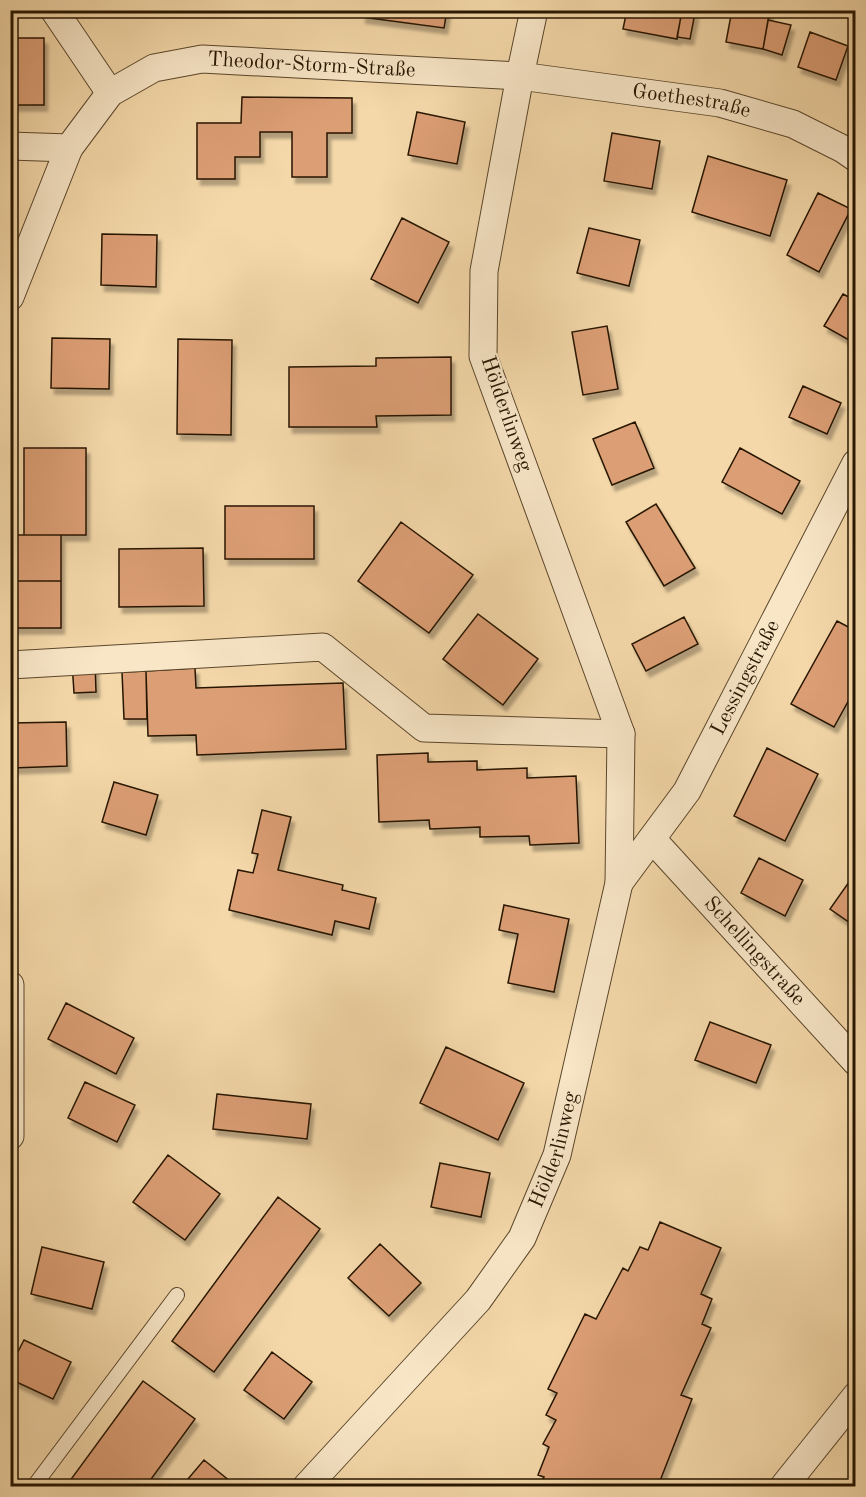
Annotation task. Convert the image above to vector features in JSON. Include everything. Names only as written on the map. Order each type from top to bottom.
[{"type":"street","points":[[54,10],[110,93]]},
{"type":"street","name":"Hölderlinweg","points":[[307,1486],[478,1300],[522,1238],[556,1155],[619,884],[621,734],[483,356],[484,271],[534,10]]},
{"type":"street","name":"Theodor-Storm-Straße","points":[[10,297],[69,148],[110,93],[154,68],[202,59],[520,76]]},
{"type":"street","name":"Goethestraße","points":[[520,76],[720,103],[793,124],[843,149],[855,158]]},
{"type":"street","points":[[10,146],[69,148]]},
{"type":"street","name":"Lessingstraße","points":[[619,884],[687,791],[855,463]]},
{"type":"street","points":[[10,665],[323,647],[424,728],[621,734]]},
{"type":"street","name":"Schellingstraße","points":[[652,839],[855,1062]]},
{"type":"street","points":[[10,985],[10,1136]]},
{"type":"street","points":[[784,1486],[855,1396]]},
{"type":"lane","points":[[34,1486],[177,1295]]},
{"type":"building","points":[[363,10],[447,10],[444,28],[362,17]]},
{"type":"building","points":[[627,10],[682,10],[677,39],[623,29]]},
{"type":"building","points":[[732,10],[770,10],[763,49],[726,42]]},
{"type":"building","points":[[682,11],[695,13],[690,39],[677,37]]},
{"type":"building","points":[[768,20],[791,25],[782,55],[763,49]]},
{"type":"building","points":[[810,32],[848,46],[836,80],[798,67]]},
{"type":"building","points":[[10,38],[44,38],[44,105],[10,105]]},
{"type":"building","points":[[242,97],[352,98],[352,133],[327,133],[327,177],[292,177],[292,132],[260,132],[260,157],[235,157],[235,179],[197,179],[197,123],[241,123]]},
{"type":"building","points":[[417,112],[465,122],[457,164],[408,155]]},
{"type":"building","points":[[612,133],[660,141],[652,189],[604,181]]},
{"type":"building","points":[[708,156],[787,180],[770,236],[692,212]]},
{"type":"building","points":[[818,193],[851,209],[819,272],[787,255]]},
{"type":"building","points":[[402,218],[449,242],[418,303],[371,279]]},
{"type":"building","points":[[589,228],[640,240],[629,286],[577,273]]},
{"type":"building","points":[[102,234],[157,235],[156,287],[101,285]]},
{"type":"building","points":[[843,294],[856,301],[856,344],[824,326]]},
{"type":"building","points":[[607,326],[618,389],[583,395],[572,332]]},
{"type":"building","points":[[52,338],[110,339],[109,389],[51,388]]},
{"type":"building","points":[[178,339],[232,340],[231,435],[177,434]]},
{"type":"building","points":[[451,357],[451,415],[376,416],[377,427],[289,427],[289,367],[376,366],[376,358]]},
{"type":"building","points":[[803,386],[841,403],[827,434],[789,417]]},
{"type":"building","points":[[635,422],[654,468],[612,485],[593,439]]},
{"type":"building","points":[[24,448],[86,448],[86,535],[24,535]]},
{"type":"building","points":[[740,448],[800,481],[782,514],[722,482]]},
{"type":"building","points":[[656,504],[695,568],[664,586],[626,522]]},
{"type":"building","points":[[225,506],[314,506],[314,559],[225,559]]},
{"type":"building","points":[[401,522],[473,575],[429,633],[358,581]]},
{"type":"building","points":[[12,535],[61,535],[61,581],[12,581]]},
{"type":"building","points":[[203,548],[204,606],[119,607],[119,549]]},
{"type":"building","points":[[12,581],[61,581],[61,628],[12,628]]},
{"type":"building","points":[[478,614],[538,659],[503,705],[443,659]]},
{"type":"building","points":[[684,617],[698,644],[646,671],[632,644]]},
{"type":"building","points":[[837,621],[856,631],[856,687],[834,727],[791,704]]},
{"type":"building","points":[[72,662],[95,662],[96,692],[74,693]]},
{"type":"building","points":[[195,668],[196,688],[343,683],[346,749],[197,755],[196,735],[148,736],[146,671]]},
{"type":"building","points":[[146,671],[147,719],[124,719],[122,672]]},
{"type":"building","points":[[66,722],[67,766],[12,768],[11,723]]},
{"type":"building","points":[[767,748],[818,774],[785,841],[734,816]]},
{"type":"building","points":[[428,753],[428,762],[477,761],[477,770],[527,768],[527,778],[576,776],[579,843],[530,845],[529,836],[480,837],[480,827],[430,829],[429,820],[379,822],[377,755]]},
{"type":"building","points":[[114,782],[158,795],[146,835],[102,822]]},
{"type":"building","points":[[262,810],[291,817],[278,870],[343,885],[342,890],[376,898],[369,929],[335,921],[332,935],[229,910],[238,870],[253,873],[258,854],[252,853]]},
{"type":"building","points":[[759,858],[803,880],[785,916],[741,893]]},
{"type":"building","points":[[856,872],[856,927],[830,909]]},
{"type":"building","points":[[504,905],[569,919],[554,992],[508,983],[518,934],[499,930]]},
{"type":"building","points":[[66,1003],[134,1038],[116,1074],[48,1039]]},
{"type":"building","points":[[710,1022],[771,1045],[756,1083],[695,1060]]},
{"type":"building","points":[[446,1047],[524,1083],[498,1140],[420,1103]]},
{"type":"building","points":[[85,1082],[135,1105],[117,1142],[68,1118]]},
{"type":"building","points":[[217,1094],[311,1104],[307,1139],[213,1129]]},
{"type":"building","points":[[168,1155],[220,1194],[185,1240],[133,1202]]},
{"type":"building","points":[[440,1163],[490,1173],[481,1217],[431,1207]]},
{"type":"building","points":[[278,1197],[320,1229],[214,1372],[172,1341]]},
{"type":"building","points":[[660,1222],[721,1248],[701,1294],[712,1299],[702,1324],[711,1328],[681,1395],[692,1399],[658,1486],[540,1486],[544,1477],[538,1475],[549,1447],[543,1444],[556,1420],[546,1415],[557,1393],[548,1389],[585,1314],[596,1319],[623,1268],[628,1271],[640,1247],[648,1250]]},
{"type":"building","points":[[380,1244],[421,1283],[389,1316],[348,1278]]},
{"type":"building","points":[[42,1247],[104,1262],[92,1309],[31,1294]]},
{"type":"building","points":[[24,1340],[71,1362],[53,1399],[10,1379],[10,1367]]},
{"type":"building","points":[[272,1352],[312,1382],[284,1419],[244,1390]]},
{"type":"building","points":[[143,1381],[195,1419],[146,1486],[75,1486],[69,1482]]},
{"type":"building","points":[[204,1460],[236,1486],[182,1486]]}]
